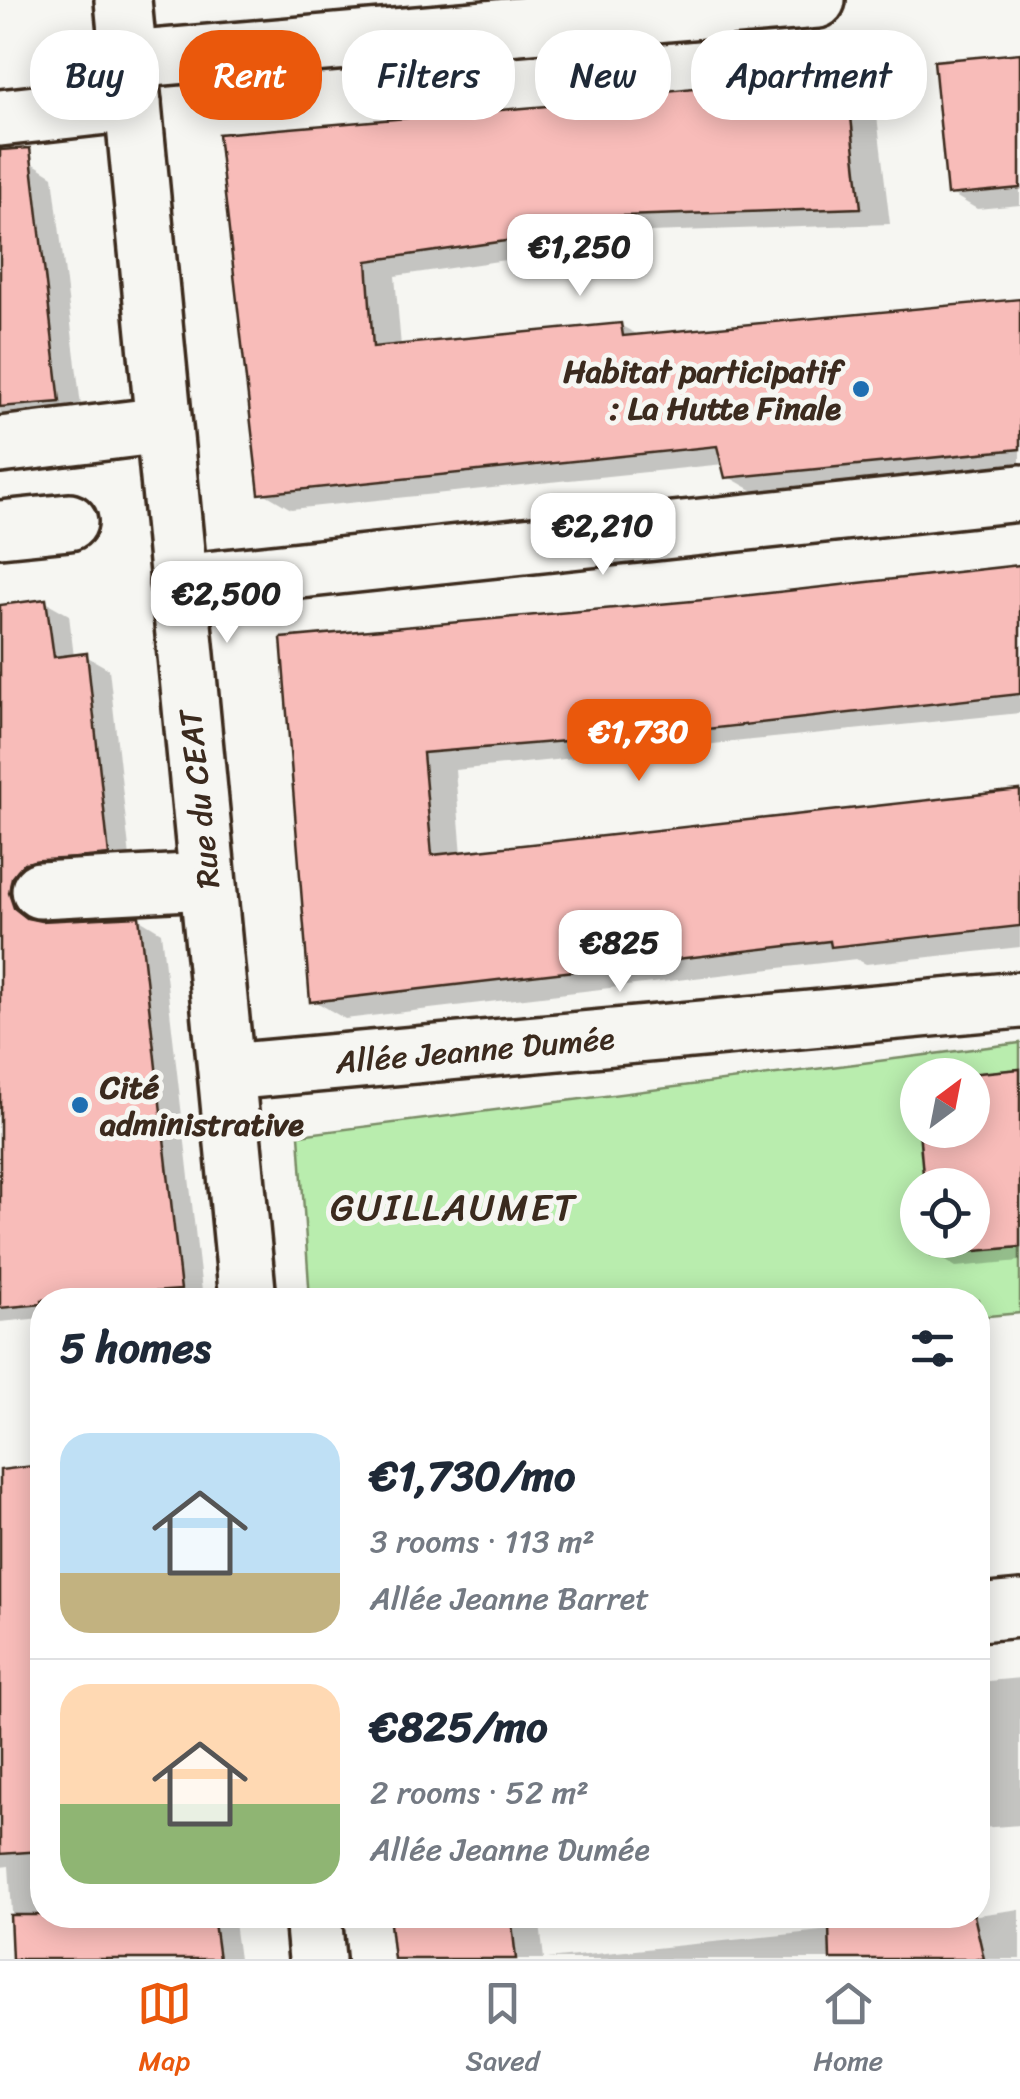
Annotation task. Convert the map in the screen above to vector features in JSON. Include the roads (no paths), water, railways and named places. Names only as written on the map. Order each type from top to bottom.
[{"type":"street","name":"Rue du CEAT","points":[[122,0],[125,30]]},
{"type":"street","points":[[159,78],[817,0]]},
{"type":"street","points":[[0,118],[30,110]]},
{"type":"street","name":"Rue du CEAT","points":[[135,120],[247,1288]]},
{"type":"street","points":[[0,445],[162,424]]},
{"type":"street","points":[[178,583],[1020,493]]},
{"type":"street","points":[[0,529],[69,522]]},
{"type":"street","points":[[40,890],[207,881]]},
{"type":"street","name":"Allée Jeanne Dumée","points":[[228,1072],[1020,1000]]},
{"type":"street","points":[[990,1612],[1020,1609]]},
{"type":"street","points":[[313,1928],[317,1959]]},
{"type":"place","name":"Habitat participatif : La Hutte Finale","points":[[861,389]]},
{"type":"place","name":"Cité administrative","points":[[80,1105]]},
{"type":"district","name":"GUILLAUMET","points":[[454,1207]]}]
